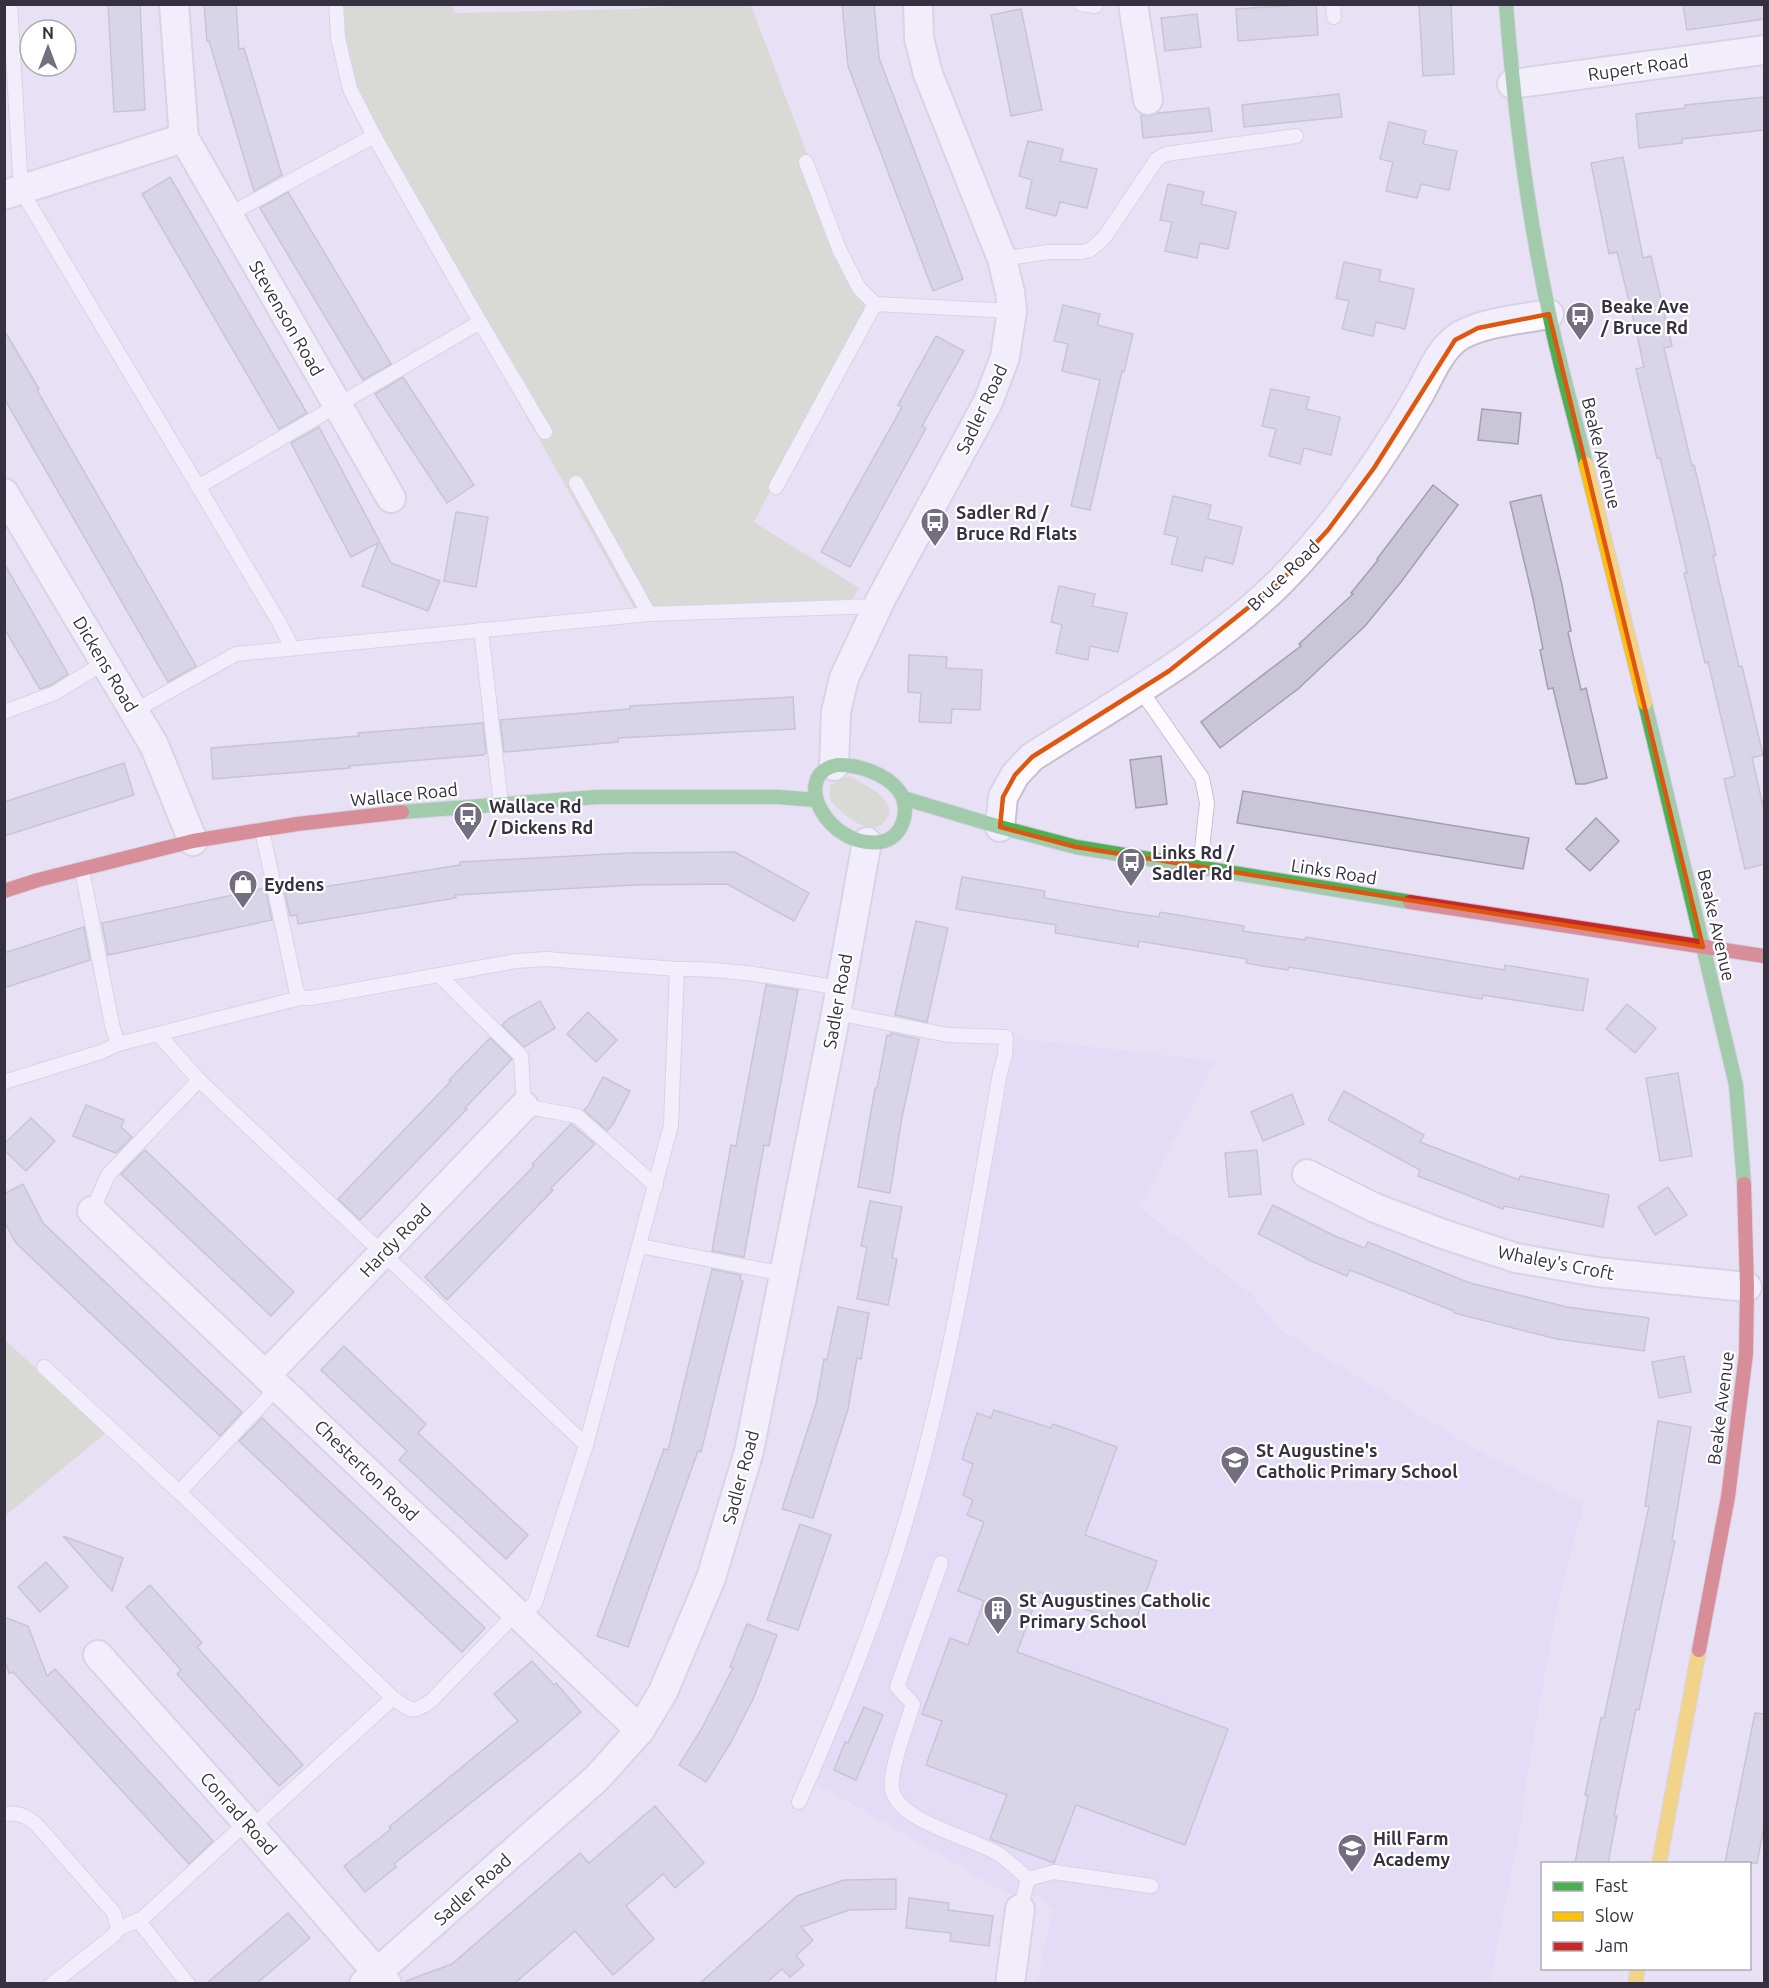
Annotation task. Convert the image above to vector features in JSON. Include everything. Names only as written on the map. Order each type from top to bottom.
[{"type":"street","name":"Stevenson Road","points":[[174,4],[184,138],[390,498]]},
{"type":"street","name":"Sadler Road","points":[[834,766],[836,712],[844,678],[878,606],[988,402],[1005,357],[1012,311],[1002,259],[928,74],[919,38],[918,4]]},
{"type":"street","points":[[1133,4],[1148,100]]},
{"type":"street","name":"Beake Avenue","points":[[1506,4],[1512,84],[1528,203],[1549,314],[1678,837],[1736,1085],[1748,1287],[1746,1354],[1728,1497],[1659,1862]]},
{"type":"street","name":"Rupert Road","points":[[1512,84],[1764,50]]},
{"type":"street","points":[[13,192],[184,138]]},
{"type":"street","name":"Bruce Road","points":[[1000,827],[1003,796],[1015,775],[1032,757],[1169,671],[1226,628],[1279,583],[1328,530],[1374,468],[1440,358],[1455,340],[1478,328],[1549,314]]},
{"type":"street","name":"Dickens Road","points":[[4,493],[154,745],[193,841]]},
{"type":"street","points":[[846,765],[879,774],[892,784],[903,798],[905,812],[900,829],[893,837],[867,842],[851,838],[825,819],[816,800],[818,779],[821,772],[834,766],[846,765]]},
{"type":"street","name":"Wallace Road","points":[[4,891],[38,880],[193,841],[297,824],[431,808],[597,797],[778,797],[816,800]]},
{"type":"street","name":"Links Road","points":[[903,798],[1076,847],[1764,956]]},
{"type":"street","name":"Sadler Road","points":[[376,1980],[597,1778],[640,1730],[663,1692],[711,1578],[749,1451],[867,842]]},
{"type":"street","name":"Hardy Road","points":[[273,1380],[383,1252],[524,1107]]},
{"type":"street","name":"Whaley's Croft","points":[[1307,1174],[1373,1207],[1516,1258],[1597,1272],[1748,1287]]},
{"type":"street","name":"Chesterton Road","points":[[93,1211],[640,1730]]},
{"type":"street","name":"Conrad Road","points":[[98,1655],[249,1825],[376,1980]]},
{"type":"street","points":[[1010,1983],[1020,1910]]},
{"type":"lane","points":[[10,4],[13,192],[198,487],[279,622],[292,648]]},
{"type":"lane","points":[[336,4],[338,38],[350,89],[374,136],[545,432]]},
{"type":"lane","points":[[228,215],[374,136]]},
{"type":"lane","points":[[1002,259],[1048,252],[1090,250],[1104,238],[1151,166],[1166,154],[1296,136]]},
{"type":"lane","points":[[806,162],[839,249],[859,288],[875,304],[1012,311]]},
{"type":"lane","points":[[776,487],[875,304]]},
{"type":"lane","points":[[198,487],[480,322]]},
{"type":"lane","points":[[576,483],[649,614]]},
{"type":"lane","points":[[134,711],[236,654],[649,614],[878,606]]},
{"type":"lane","points":[[481,630],[501,804]]},
{"type":"lane","points":[[4,712],[55,693],[105,662]]},
{"type":"lane","points":[[1140,689],[1202,778],[1207,803],[1200,868]]},
{"type":"lane","points":[[262,830],[296,989],[300,998]]},
{"type":"lane","points":[[82,870],[112,1025],[118,1044]]},
{"type":"lane","points":[[4,1082],[101,1052],[118,1044],[300,998],[311,998],[516,961],[546,959],[739,972],[948,1035],[1005,1037],[960,1299],[913,1496],[875,1617],[843,1702],[799,1802]]},
{"type":"lane","points":[[44,1367],[179,1492],[393,1698],[408,1709],[418,1710],[432,1701],[519,1614],[535,1603],[586,1444],[671,1125],[676,969]]},
{"type":"lane","points":[[439,975],[521,1056],[524,1107],[577,1116],[656,1186]]},
{"type":"lane","points":[[159,1035],[199,1080],[586,1444]]},
{"type":"lane","points":[[93,1211],[108,1175],[199,1080]]},
{"type":"lane","points":[[640,1246],[784,1274]]},
{"type":"lane","points":[[179,1492],[273,1380]]},
{"type":"lane","points":[[941,1563],[897,1687],[913,1704],[894,1764],[892,1790],[901,1805],[922,1821],[999,1854],[1028,1879]]},
{"type":"lane","points":[[52,1983],[114,1935],[118,1929],[143,1918],[393,1698]]},
{"type":"lane","points":[[4,1814],[14,1812],[28,1817],[47,1834],[114,1913],[118,1929]]},
{"type":"lane","points":[[1028,1879],[1054,1872],[1151,1886]]},
{"type":"lane","points":[[1020,1910],[1028,1879]]},
{"type":"lane","points":[[138,1920],[188,1983]]},
{"type":"highlighted area","points":[[1549,314],[1703,947],[1076,847],[1000,827],[1003,797],[1015,775],[1032,757],[1169,671],[1279,583],[1328,530],[1374,468],[1455,340],[1478,328]]},
{"type":"shaded area","name":"St Augustine's Catholic Primary School","points":[[1016,1038],[1216,1061],[1139,1207],[1251,1294],[1280,1329],[1472,1447],[1584,1504],[1555,1618],[1519,1836],[1490,1983],[1038,1983],[1043,1948],[1053,1910],[1039,1897],[1006,1893],[817,1784],[820,1756],[852,1693],[887,1600],[929,1466],[958,1341]]},
{"type":"green space","points":[[694,4],[751,5],[866,310],[754,522],[859,588],[846,611],[640,619],[351,101],[339,5],[453,5],[454,13],[633,9]]},
{"type":"green space","points":[[849,776],[874,790],[888,805],[890,812],[882,824],[876,827],[861,825],[846,816],[830,800],[830,785]]},
{"type":"green space","points":[[4,1339],[106,1433],[5,1516],[4,1516]]},
{"type":"building","points":[[108,4],[140,4],[145,110],[114,112]]},
{"type":"building","points":[[204,4],[236,4],[239,49],[244,48],[282,175],[254,191],[209,41],[207,41]]},
{"type":"building","points":[[842,4],[874,4],[879,58],[963,279],[933,291],[848,66]]},
{"type":"building","points":[[1316,4],[1318,35],[1238,41],[1236,9]]},
{"type":"building","points":[[1419,4],[1451,4],[1454,74],[1423,76]]},
{"type":"building","points":[[1683,4],[1764,4],[1764,19],[1687,30]]},
{"type":"building","points":[[1021,9],[1042,110],[1011,116],[991,15]]},
{"type":"building","points":[[1197,14],[1201,47],[1165,51],[1161,18]]},
{"type":"building","points":[[1339,94],[1342,117],[1244,127],[1242,105]]},
{"type":"building","points":[[1764,97],[1764,130],[1682,139],[1682,143],[1639,148],[1636,114],[1685,108],[1685,105]]},
{"type":"building","points":[[1209,108],[1212,131],[1143,138],[1141,115],[1150,116],[1158,113]]},
{"type":"building","points":[[1389,122],[1426,131],[1423,144],[1457,151],[1449,190],[1421,184],[1417,198],[1386,191],[1393,162],[1380,159]]},
{"type":"building","points":[[1028,141],[1063,149],[1060,161],[1097,169],[1087,208],[1060,202],[1056,216],[1026,208],[1032,180],[1019,176]]},
{"type":"building","points":[[1623,157],[1643,258],[1651,256],[1672,346],[1664,348],[1716,555],[1713,556],[1739,667],[1742,666],[1763,755],[1752,758],[1764,810],[1764,864],[1745,869],[1724,779],[1735,776],[1708,662],[1705,663],[1684,573],[1687,573],[1674,516],[1660,458],[1657,458],[1636,369],[1644,367],[1636,330],[1617,252],[1609,254],[1591,163]]},
{"type":"building","points":[[170,177],[307,413],[279,429],[142,194]]},
{"type":"building","points":[[1168,184],[1204,192],[1201,204],[1236,212],[1228,249],[1200,243],[1197,258],[1165,251],[1172,222],[1160,220]]},
{"type":"building","points":[[288,192],[391,364],[363,380],[260,208]]},
{"type":"building","points":[[1344,262],[1381,270],[1379,281],[1414,289],[1405,329],[1376,322],[1373,336],[1342,329],[1349,301],[1336,298]]},
{"type":"building","points":[[1063,305],[1100,314],[1097,325],[1133,334],[1124,372],[1122,371],[1090,510],[1071,506],[1100,380],[1062,371],[1068,344],[1054,341]]},
{"type":"building","points":[[4,330],[196,666],[168,682],[4,398]]},
{"type":"building","points":[[936,336],[964,351],[922,426],[926,428],[850,567],[821,552],[902,407],[898,405]]},
{"type":"building","points":[[403,377],[474,485],[447,503],[375,394]]},
{"type":"building","points":[[1271,389],[1309,397],[1306,409],[1340,417],[1331,455],[1304,448],[1300,464],[1269,456],[1276,429],[1262,426]]},
{"type":"building","points":[[1482,409],[1521,413],[1518,444],[1478,440]]},
{"type":"building","points":[[319,427],[391,563],[440,581],[428,611],[362,586],[378,543],[351,557],[291,443]]},
{"type":"building","points":[[1433,485],[1458,505],[1401,582],[1365,626],[1298,689],[1220,748],[1201,722],[1301,646],[1299,644],[1353,594],[1351,593]]},
{"type":"building","points":[[1541,495],[1562,585],[1571,631],[1568,632],[1581,690],[1586,688],[1607,778],[1585,784],[1576,784],[1553,688],[1548,689],[1533,599],[1510,502]]},
{"type":"building","points":[[1173,496],[1211,505],[1208,519],[1242,527],[1233,564],[1205,557],[1202,571],[1171,564],[1178,537],[1164,534]]},
{"type":"building","points":[[456,512],[488,517],[476,587],[444,581]]},
{"type":"building","points":[[4,563],[68,674],[40,689],[4,628]]},
{"type":"building","points":[[1059,586],[1095,594],[1092,606],[1127,613],[1118,652],[1090,646],[1088,660],[1056,653],[1062,625],[1051,622]]},
{"type":"building","points":[[909,655],[947,657],[946,668],[982,670],[980,710],[952,709],[951,723],[919,722],[921,693],[908,692]]},
{"type":"building","points":[[793,697],[795,729],[618,738],[618,742],[504,752],[500,720],[630,709],[630,706]]},
{"type":"building","points":[[483,723],[486,753],[483,755],[213,779],[211,748]]},
{"type":"building","points":[[1161,756],[1167,804],[1136,808],[1130,760]]},
{"type":"building","points":[[124,763],[134,795],[4,836],[4,802]]},
{"type":"building","points":[[1243,791],[1529,838],[1523,869],[1237,823]]},
{"type":"building","points":[[1596,818],[1619,841],[1590,871],[1566,849]]},
{"type":"building","points":[[735,852],[809,893],[794,921],[727,884],[633,885],[455,895],[456,898],[298,924],[297,915],[290,916],[285,893],[460,865],[460,862],[628,853]]},
{"type":"building","points":[[962,877],[1045,891],[1044,898],[1125,912],[1159,917],[1160,912],[1244,926],[1243,931],[1305,940],[1306,937],[1504,970],[1505,965],[1588,979],[1583,1011],[1483,995],[1482,999],[1289,967],[1288,970],[1268,967],[1246,963],[1247,959],[1139,941],[1138,947],[1055,933],[1056,925],[956,909]]},
{"type":"building","points":[[265,888],[272,920],[108,955],[102,923]]},
{"type":"building","points":[[916,921],[948,928],[927,1022],[895,1015]]},
{"type":"building","points":[[84,927],[90,960],[4,988],[4,953]]},
{"type":"building","points":[[766,985],[798,990],[769,1146],[764,1145],[744,1257],[712,1251],[731,1145],[736,1146]]},
{"type":"building","points":[[540,1001],[555,1028],[524,1047],[502,1025],[508,1019]]},
{"type":"building","points":[[1627,1004],[1656,1028],[1635,1053],[1606,1029]]},
{"type":"building","points":[[588,1012],[617,1040],[596,1062],[567,1034]]},
{"type":"building","points":[[891,1033],[919,1039],[902,1117],[890,1193],[858,1187],[875,1088],[877,1088],[887,1035],[891,1036]]},
{"type":"building","points":[[490,1038],[512,1059],[360,1220],[338,1199]]},
{"type":"building","points":[[1678,1073],[1692,1156],[1660,1161],[1646,1078]]},
{"type":"building","points":[[603,1077],[630,1091],[607,1131],[584,1110]]},
{"type":"building","points":[[1344,1091],[1424,1135],[1420,1142],[1519,1180],[1520,1176],[1609,1195],[1603,1227],[1504,1206],[1503,1209],[1418,1176],[1420,1170],[1328,1120]]},
{"type":"building","points":[[1292,1094],[1304,1124],[1263,1141],[1251,1112]]},
{"type":"building","points":[[86,1105],[124,1120],[121,1127],[132,1137],[116,1153],[73,1136]]},
{"type":"building","points":[[31,1118],[55,1141],[26,1171],[4,1150],[4,1144]]},
{"type":"building","points":[[571,1124],[595,1144],[447,1300],[425,1277],[534,1166],[532,1164]]},
{"type":"building","points":[[145,1150],[294,1292],[271,1316],[121,1174]]},
{"type":"building","points":[[1257,1150],[1261,1194],[1229,1197],[1225,1153]]},
{"type":"building","points":[[23,1184],[43,1223],[242,1412],[220,1436],[16,1243],[4,1221],[4,1194]]},
{"type":"building","points":[[1668,1187],[1687,1215],[1655,1235],[1638,1207]]},
{"type":"building","points":[[870,1201],[902,1207],[892,1258],[897,1259],[888,1305],[857,1299],[867,1247],[861,1246]]},
{"type":"building","points":[[1273,1205],[1337,1237],[1365,1248],[1368,1242],[1470,1283],[1567,1307],[1649,1318],[1644,1351],[1557,1339],[1454,1313],[1454,1311],[1350,1270],[1347,1276],[1306,1259],[1258,1234]]},
{"type":"building","points":[[712,1269],[741,1275],[740,1280],[743,1281],[701,1452],[698,1451],[628,1647],[597,1636],[664,1449],[668,1450]]},
{"type":"building","points":[[838,1307],[869,1313],[861,1359],[857,1358],[848,1409],[813,1518],[782,1509],[816,1404],[824,1359],[827,1360]]},
{"type":"building","points":[[344,1346],[426,1424],[418,1433],[528,1535],[506,1559],[399,1460],[407,1451],[321,1370]]},
{"type":"building","points":[[1684,1356],[1691,1392],[1659,1398],[1652,1362]]},
{"type":"building","name":"St Augustines Catholic Primary School","points":[[994,1410],[1051,1428],[1053,1424],[1117,1447],[1085,1535],[1157,1561],[1133,1627],[1039,1592],[1017,1652],[1228,1729],[1185,1845],[1076,1805],[1054,1863],[990,1839],[1007,1795],[926,1765],[942,1721],[922,1714],[950,1638],[968,1645],[984,1601],[958,1591],[984,1522],[967,1515],[973,1500],[963,1495],[973,1464],[962,1459],[977,1413],[991,1418]]},
{"type":"building","points":[[262,1418],[485,1628],[462,1652],[239,1441]]},
{"type":"building","points":[[1658,1421],[1691,1427],[1672,1540],[1675,1541],[1639,1710],[1636,1709],[1614,1816],[1617,1816],[1608,1862],[1575,1862],[1588,1795],[1585,1795],[1601,1718],[1604,1718],[1649,1506],[1645,1506]]},
{"type":"building","points":[[800,1524],[831,1535],[798,1630],[767,1620]]},
{"type":"building","points":[[63,1536],[123,1558],[112,1591]]},
{"type":"building","points":[[46,1562],[68,1587],[40,1612],[18,1587]]},
{"type":"building","points":[[150,1585],[202,1643],[197,1647],[303,1765],[279,1786],[177,1674],[181,1670],[126,1607]]},
{"type":"building","points":[[4,1617],[28,1626],[47,1676],[55,1669],[213,1841],[189,1864],[13,1672],[9,1673],[4,1658]]},
{"type":"building","points":[[747,1624],[777,1635],[754,1697],[730,1744],[706,1782],[679,1765],[702,1728],[733,1668],[730,1667]]},
{"type":"building","points":[[532,1661],[554,1685],[556,1683],[581,1712],[541,1747],[394,1864],[396,1867],[365,1892],[344,1866],[518,1721],[494,1694]]},
{"type":"building","points":[[864,1707],[883,1715],[856,1780],[834,1770],[845,1742],[848,1743]]},
{"type":"building","points":[[1755,1713],[1764,1714],[1764,1827],[1757,1863],[1725,1862]]},
{"type":"building","points":[[655,1806],[704,1863],[675,1888],[663,1874],[626,1906],[654,1939],[613,1975],[575,1931],[515,1983],[407,1983],[406,1981],[452,1964],[580,1853],[589,1863]]},
{"type":"building","points":[[896,1879],[896,1909],[849,1910],[801,1927],[813,1940],[796,1956],[804,1965],[790,1977],[782,1969],[766,1983],[700,1983],[797,1896],[844,1880]]},
{"type":"building","points":[[909,1898],[949,1903],[948,1910],[993,1916],[989,1946],[950,1941],[951,1933],[906,1928]]},
{"type":"building","points":[[288,1913],[310,1938],[295,1951],[257,1983],[207,1983]]},
{"type":"traffic: fast","points":[[1506,4],[1517,121],[1534,236],[1553,332],[1586,464]]},
{"type":"traffic: fast","points":[[1645,703],[1736,1085],[1744,1184]]},
{"type":"traffic: fast","points":[[837,765],[871,771],[887,780],[899,791],[903,798],[905,814],[900,829],[888,840],[861,841],[845,834],[831,823],[821,810],[816,796],[816,782],[823,771],[837,765]]},
{"type":"traffic: fast","points":[[402,812],[597,797],[778,797],[816,800]]},
{"type":"traffic: fast","points":[[903,798],[1076,847],[1410,902]]},
{"type":"traffic: slow","points":[[1586,464],[1645,703]]},
{"type":"traffic: slow","points":[[1659,1862],[1699,1650]]},
{"type":"traffic: slow","points":[[1635,1984],[1638,1970]]},
{"type":"traffic: jam","points":[[4,891],[38,880],[193,841],[297,824],[402,812]]},
{"type":"traffic: jam","points":[[1410,902],[1764,956]]},
{"type":"traffic: jam","points":[[1699,1650],[1728,1497],[1746,1354],[1744,1184]]},
{"type":"place","name":"Beake Ave / Bruce Rd","points":[[1580,342]]},
{"type":"place","name":"Sadler Rd / Bruce Rd Flats","points":[[935,548]]},
{"type":"place","name":"Wallace Rd / Dickens Rd","points":[[468,842]]},
{"type":"place","name":"Links Rd / Sadler Rd","points":[[1131,888]]},
{"type":"place","name":"Eydens","points":[[243,910]]},
{"type":"place","name":"St Augustine's Catholic Primary School","points":[[1235,1486]]},
{"type":"place","name":"St Augustines Catholic Primary School","points":[[998,1636]]},
{"type":"place","name":"Hill Farm Academy","points":[[1352,1874]]}]
